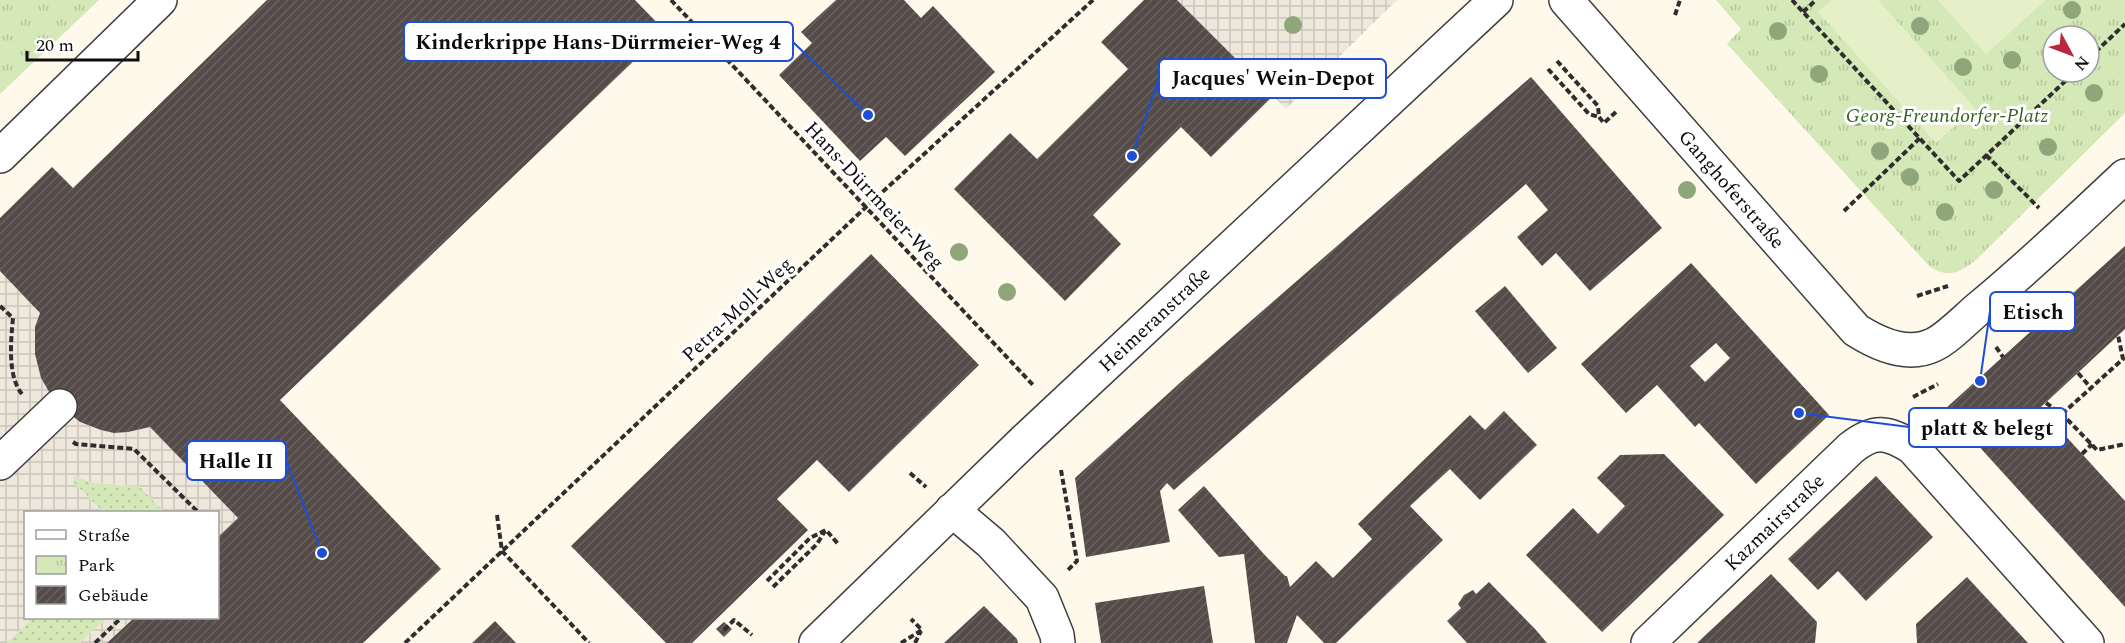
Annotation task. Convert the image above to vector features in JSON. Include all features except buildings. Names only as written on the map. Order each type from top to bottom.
[{"type":"street","points":[[0,156],[160,0]]},
{"type":"street","name":"Heimeranstraße","points":[[816,643],[1057,410],[1496,0]]},
{"type":"street","name":"Ganghoferstraße","points":[[1566,0],[1856,330],[1874,342],[1895,348],[1915,350],[1934,345],[2022,272],[2125,176]]},
{"type":"street","points":[[0,463],[60,406]]},
{"type":"street","name":"Kazmairstraße","points":[[1648,643],[1865,437],[1884,434],[1912,447],[2086,643]]},
{"type":"street","points":[[952,510],[991,543],[1042,598],[1058,643]]},
{"type":"path","name":"Hans-Dürrmeier-Weg","points":[[671,0],[1057,410]]},
{"type":"path","name":"Petra-Moll-Weg","points":[[405,643],[866,207],[1093,0]]},
{"type":"path","points":[[1675,15],[1680,0]]},
{"type":"path","points":[[1792,0],[1959,181],[2061,84]]},
{"type":"path","points":[[1803,12],[1816,0]]},
{"type":"path","points":[[2101,47],[2125,24]]},
{"type":"path","points":[[1557,61],[1598,106],[1599,117]]},
{"type":"path","points":[[1548,69],[1589,114],[1599,117],[1604,123],[1622,107]]},
{"type":"path","points":[[1844,211],[1920,138]]},
{"type":"path","points":[[1986,155],[2038,208]]},
{"type":"path","points":[[1917,296],[1956,284]]},
{"type":"path","points":[[2062,414],[2123,358],[2118,335]]},
{"type":"path","points":[[1996,347],[2003,357]]},
{"type":"path","points":[[2078,373],[2091,388]]},
{"type":"path","points":[[2046,403],[2062,414],[2097,450],[2125,444]]},
{"type":"path","points":[[2082,454],[2092,444]]},
{"type":"path","points":[[1042,598],[1077,561],[1061,470]]},
{"type":"path","points":[[497,515],[502,551],[589,643]]},
{"type":"path","points":[[773,587],[817,544],[826,530]]},
{"type":"path","points":[[826,530],[838,545]]},
{"type":"path","points":[[767,581],[810,538],[826,530]]},
{"type":"path","points":[[95,643],[120,619]]},
{"type":"path","points":[[911,619],[922,630]]},
{"type":"path","points":[[724,630],[734,620],[753,635]]},
{"type":"path","points":[[901,643],[922,630]]},
{"type":"path","points":[[915,643],[922,630]]},
{"type":"green space","points":[[0,0],[99,0],[0,94]]},
{"type":"green space","name":"Georg-Freundorfer-Platz","points":[[1716,0],[2125,0],[2125,113],[1976,260],[1959,271],[1942,272],[1929,266],[1727,44],[1741,29]]},
{"type":"green space","points":[[1832,0],[1878,0],[1975,108],[1936,143],[1818,12]]},
{"type":"green space","points":[[1938,0],[2046,0],[1986,54]]},
{"type":"green space","points":[[75,476],[93,483],[139,486],[163,511],[102,511],[72,481]]},
{"type":"green space","points":[[32,619],[106,619],[80,643],[6,643]]},
{"type":"shaded area","points":[[1177,0],[1397,0],[1286,109]]},
{"type":"shaded area","points":[[0,271],[40,313],[35,327],[35,354],[41,378],[52,397],[80,422],[101,430],[114,433],[150,427],[238,518],[219,536],[219,511],[163,511],[139,486],[93,483],[75,476],[72,481],[102,511],[24,511],[24,619],[32,619],[6,643],[0,643]]},
{"type":"shaded area","points":[[106,619],[133,619],[107,643],[80,643]]},
{"type":"place","name":"Kinderkrippe Hans-Dürrmeier-Weg 4","points":[[868,115]]},
{"type":"place","name":"Jacques' Wein-Depot","points":[[1132,156]]},
{"type":"place","name":"Etisch","points":[[1980,381]]},
{"type":"place","name":"platt & belegt","points":[[1799,413]]},
{"type":"place","name":"Halle II","points":[[322,553]]}]
